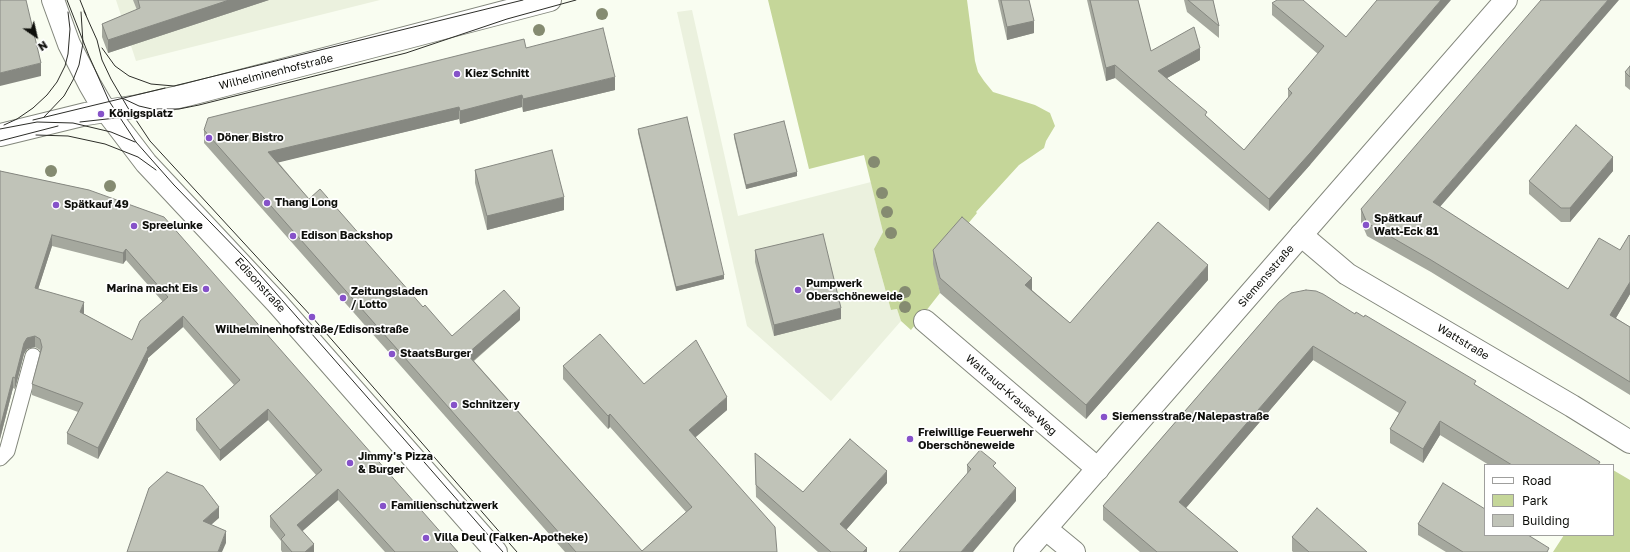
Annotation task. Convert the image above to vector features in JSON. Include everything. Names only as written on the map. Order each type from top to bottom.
[{"type":"main road","name":"Edisonstraße","points":[[53,0],[69,44],[90,85],[106,111],[150,168],[272,297],[496,552]]},
{"type":"main road","name":"Wilhelminenhofstraße","points":[[0,135],[86,114],[139,106],[187,95],[550,0]]},
{"type":"main road","name":"Siemensstraße","points":[[1026,552],[1506,0]]},
{"type":"main road","name":"Wattstraße","points":[[1301,236],[1347,274],[1572,406],[1630,442]]},
{"type":"main road","name":"Waltraud-Krause-Weg","points":[[925,321],[1098,469]]},
{"type":"main road","points":[[1046,529],[1074,552]]},
{"type":"lane","points":[[0,458],[7,451],[33,356]]},
{"type":"shaded area","points":[[116,0],[380,0],[136,61]]},
{"type":"shaded area","points":[[692,10],[738,216],[871,182],[883,232],[874,249],[891,310],[897,309],[901,321],[831,401],[747,326],[677,12]]},
{"type":"green space","points":[[768,0],[967,0],[975,61],[978,72],[984,81],[993,92],[1035,105],[1050,113],[1055,126],[1046,141],[1044,148],[1019,165],[976,212],[977,213],[934,264],[940,293],[911,330],[901,321],[897,309],[891,310],[874,249],[883,232],[864,155],[809,169]]},
{"type":"green space","points":[[1614,471],[1630,480],[1630,552],[1553,552],[1563,536],[1614,536]]},
{"type":"building","points":[[0,0],[26,0],[41,63],[0,73]]},
{"type":"building","points":[[138,0],[229,0],[108,40],[102,24],[140,8]]},
{"type":"building","points":[[1001,0],[1029,0],[1034,21],[1007,27]]},
{"type":"building","points":[[1090,0],[1138,0],[1151,51],[1194,27],[1200,48],[1158,71],[1207,112],[1205,115],[1244,150],[1292,93],[1288,89],[1324,46],[1272,3],[1277,0],[1303,0],[1346,37],[1377,0],[1441,0],[1269,199],[1115,65],[1106,68]]},
{"type":"building","points":[[1188,0],[1213,0],[1219,26]]},
{"type":"building","points":[[1541,0],[1608,0],[1433,202],[1568,289],[1599,238],[1620,250],[1629,235],[1630,282],[1610,315],[1630,327],[1630,382],[1431,260],[1367,223],[1361,209]]},
{"type":"building","points":[[603,28],[615,77],[523,99],[522,95],[460,111],[459,107],[268,152],[309,199],[320,189],[423,307],[425,305],[452,336],[504,290],[520,308],[467,354],[642,551],[692,507],[610,414],[608,416],[563,366],[600,334],[644,384],[696,340],[727,397],[689,430],[775,527],[777,552],[576,552],[204,130],[208,118],[524,39],[526,48]]},
{"type":"building","points":[[1630,66],[1630,77],[1625,72]]},
{"type":"building","points":[[687,117],[724,275],[676,287],[638,129]]},
{"type":"building","points":[[784,121],[797,172],[746,185],[734,134]]},
{"type":"building","points":[[1576,125],[1613,157],[1570,208],[1561,208],[1529,181]]},
{"type":"building","points":[[552,150],[564,197],[487,216],[475,170]]},
{"type":"building","points":[[0,171],[89,190],[164,217],[458,552],[395,552],[338,489],[297,525],[314,544],[305,552],[292,552],[281,539],[285,535],[270,516],[322,470],[268,409],[220,450],[196,419],[240,380],[183,316],[147,348],[148,349],[98,448],[67,433],[83,403],[32,384],[42,347],[40,339],[35,336],[27,338],[24,343],[15,378],[13,377],[0,428]],"holes":[[[52,235],[123,253],[126,249],[168,297],[140,321],[132,340],[80,312],[84,302],[35,288]]]},
{"type":"building","points":[[962,217],[1032,278],[1025,285],[1070,323],[1158,222],[1208,265],[1086,405],[940,278],[933,250]]},
{"type":"building","name":"Pumpwerk Oberschöneweide","points":[[823,234],[841,308],[774,325],[755,250]]},
{"type":"building","points":[[1306,290],[1316,291],[1355,314],[1356,312],[1364,317],[1365,315],[1476,381],[1474,384],[1600,462],[1599,464],[1510,464],[1440,421],[1423,449],[1390,429],[1406,402],[1313,346],[1179,502],[1238,552],[1157,552],[1103,506],[1279,302],[1291,293]]},
{"type":"building","points":[[850,439],[887,471],[840,524],[867,548],[863,552],[831,552],[756,485],[755,453],[803,492]]},
{"type":"building","points":[[980,450],[996,463],[993,466],[1016,488],[961,552],[899,552],[971,469],[967,465]]},
{"type":"building","points":[[167,472],[203,486],[219,507],[203,521],[226,531],[218,552],[127,552],[149,488]]},
{"type":"building","points":[[1443,483],[1484,508],[1484,536],[1530,536],[1549,548],[1547,552],[1463,552],[1418,524]]},
{"type":"building","points":[[1317,508],[1367,552],[1309,552],[1292,537]]},
{"type":"tram line","points":[[67,0],[109,101],[136,142],[174,185],[247,260],[503,552]]},
{"type":"tram line","points":[[80,0],[86,15]]},
{"type":"tram line","points":[[102,48],[115,66],[129,76],[151,84],[174,86],[523,0]]},
{"type":"tram line","points":[[122,98],[139,106],[152,109],[179,109],[199,105],[406,53],[507,19],[576,0]]},
{"type":"tram line","points":[[84,11],[97,40],[102,60],[111,79],[150,141],[312,317],[517,552]]},
{"type":"tram line","points":[[4,125],[17,119],[33,108],[47,95],[57,82],[65,66],[68,54],[70,29],[68,12]]},
{"type":"tram line","points":[[44,117],[64,96],[79,65],[83,43],[81,12]]},
{"type":"tram line","points":[[33,120],[165,88]]},
{"type":"tram line","points":[[80,122],[161,113]]},
{"type":"tram line","points":[[0,129],[37,122],[73,123],[111,132],[135,142]]},
{"type":"tram line","points":[[0,141],[58,126]]},
{"type":"tram line","points":[[36,135],[68,136],[105,144],[138,157],[156,170]]},
{"type":"place","name":"Kiez Schnitt","points":[[457,74]]},
{"type":"place","name":"Königsplatz","points":[[101,114]]},
{"type":"place","name":"Döner Bistro","points":[[209,138]]},
{"type":"place","name":"Thang Long","points":[[267,203]]},
{"type":"place","name":"Spätkauf 49","points":[[56,205]]},
{"type":"place","name":"Spätkauf Watt-Eck 81","points":[[1366,225]]},
{"type":"place","name":"Spreelunke","points":[[134,226]]},
{"type":"place","name":"Edison Backshop","points":[[293,236]]},
{"type":"place","name":"Marina macht Eis","points":[[206,289]]},
{"type":"place","name":"Pumpwerk Oberschöneweide","points":[[798,290]]},
{"type":"place","name":"Zeitungsladen / Lotto","points":[[343,298]]},
{"type":"place","name":"Wilhelminenhofstraße/Edisonstraße","points":[[312,317]]},
{"type":"place","name":"StaatsBurger","points":[[392,354]]},
{"type":"place","name":"Schnitzery","points":[[454,405]]},
{"type":"place","name":"Siemensstraße/Nalepastraße","points":[[1104,417]]},
{"type":"place","name":"Freiwillige Feuerwehr Oberschöneweide","points":[[910,439]]},
{"type":"place","name":"Jimmy's Pizza & Burger","points":[[350,463]]},
{"type":"place","name":"Familienschutzwerk","points":[[383,506]]},
{"type":"place","name":"Villa Deul (Falken-Apotheke)","points":[[426,538]]}]
